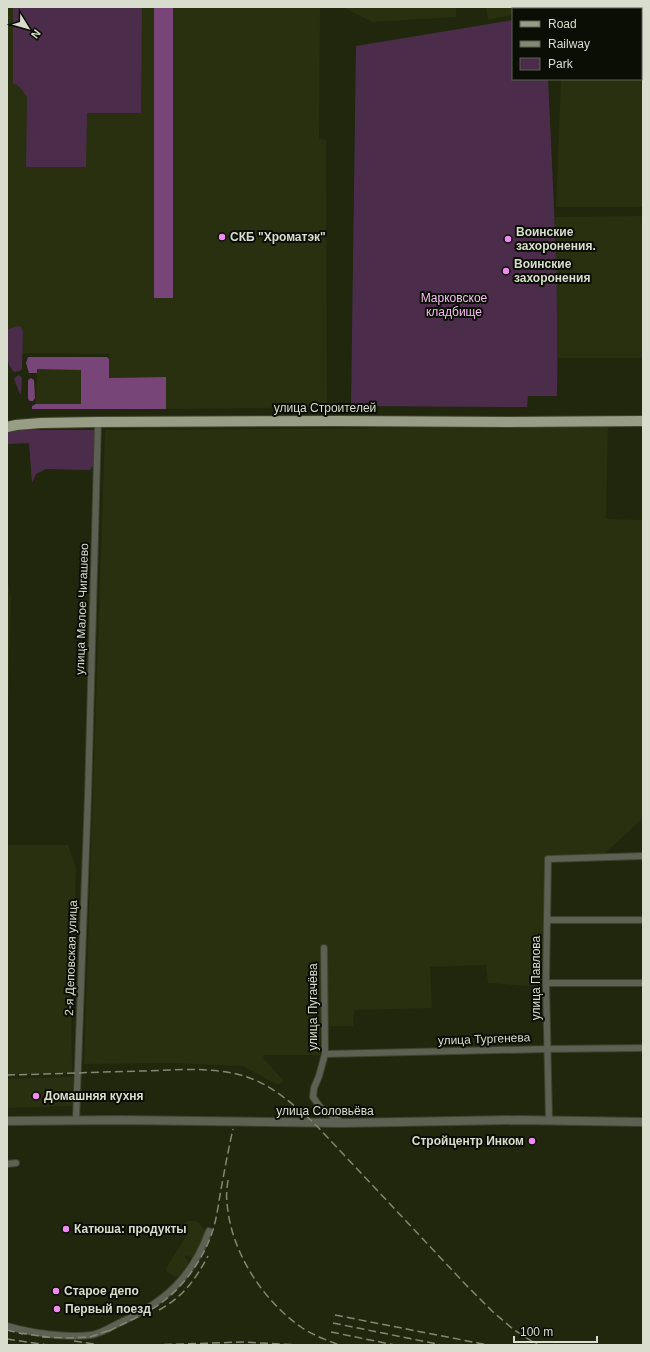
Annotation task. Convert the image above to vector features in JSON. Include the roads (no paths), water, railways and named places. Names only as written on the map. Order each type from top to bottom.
[{"type":"main road","name":"улица Строителей","points":[[7,427],[41,423],[98,422],[336,420],[510,422],[643,421]]},
{"type":"street","name":"улица Малое Чигашево","points":[[88,796],[98,422]]},
{"type":"street","name":"2-я Деповская улица","points":[[76,1120],[88,796]]},
{"type":"street","name":"улица Павлова","points":[[549,1120],[546,983],[548,859],[643,856]]},
{"type":"street","points":[[547,920],[643,920]]},
{"type":"street","name":"улица Пугачёва","points":[[324,948],[325,1054],[314,1088],[314,1097],[320,1107],[342,1123]]},
{"type":"street","points":[[546,983],[643,983]]},
{"type":"street","name":"улица Тургенева","points":[[325,1054],[643,1048]]},
{"type":"street","name":"улица Соловьёва","points":[[7,1121],[76,1120],[342,1123],[549,1120],[643,1122]]},
{"type":"street","points":[[7,1164],[16,1163]]},
{"type":"street","points":[[7,1326],[64,1336],[92,1335],[136,1316],[158,1302],[179,1283],[200,1252],[209,1230]]},
{"type":"railway","points":[[7,1075],[209,1070],[222,1071],[247,1077],[265,1085],[283,1097],[314,1123],[492,1311],[514,1330],[538,1345]]},
{"type":"railway","points":[[109,1331],[159,1305],[180,1286],[199,1261],[215,1224],[233,1129]]},
{"type":"railway","points":[[228,1180],[227,1197],[229,1220],[241,1256],[250,1272],[273,1303],[287,1316],[301,1327],[339,1345]]},
{"type":"railway","points":[[159,1310],[168,1305],[188,1287],[208,1256]]},
{"type":"railway","points":[[335,1315],[488,1345]]},
{"type":"railway","points":[[333,1323],[442,1345]]},
{"type":"railway","points":[[42,1337],[90,1337],[113,1329]]},
{"type":"railway","points":[[7,1330],[23,1334]]},
{"type":"railway","points":[[331,1332],[395,1345]]},
{"type":"railway","points":[[19,1333],[48,1337]]},
{"type":"railway","points":[[7,1339],[48,1345]]},
{"type":"railway","points":[[74,1341],[100,1345]]},
{"type":"railway","points":[[152,1345],[243,1342],[300,1345]]},
{"type":"place","name":"СКБ \"Хроматэк\"","points":[[222,237]]},
{"type":"place","name":"Воинские захоронения.","points":[[508,239]]},
{"type":"place","name":"Воинские захоронения","points":[[506,271]]},
{"type":"place","name":"Домашняя кухня","points":[[36,1096]]},
{"type":"place","name":"Стройцентр Инком","points":[[532,1141]]},
{"type":"place","name":"Катюша: продукты","points":[[66,1229]]},
{"type":"place","name":"Старое депо","points":[[56,1291]]},
{"type":"place","name":"Первый поезд","points":[[57,1309]]},
{"type":"park label","name":"Марковское кладбище","points":[[454,305]]}]
